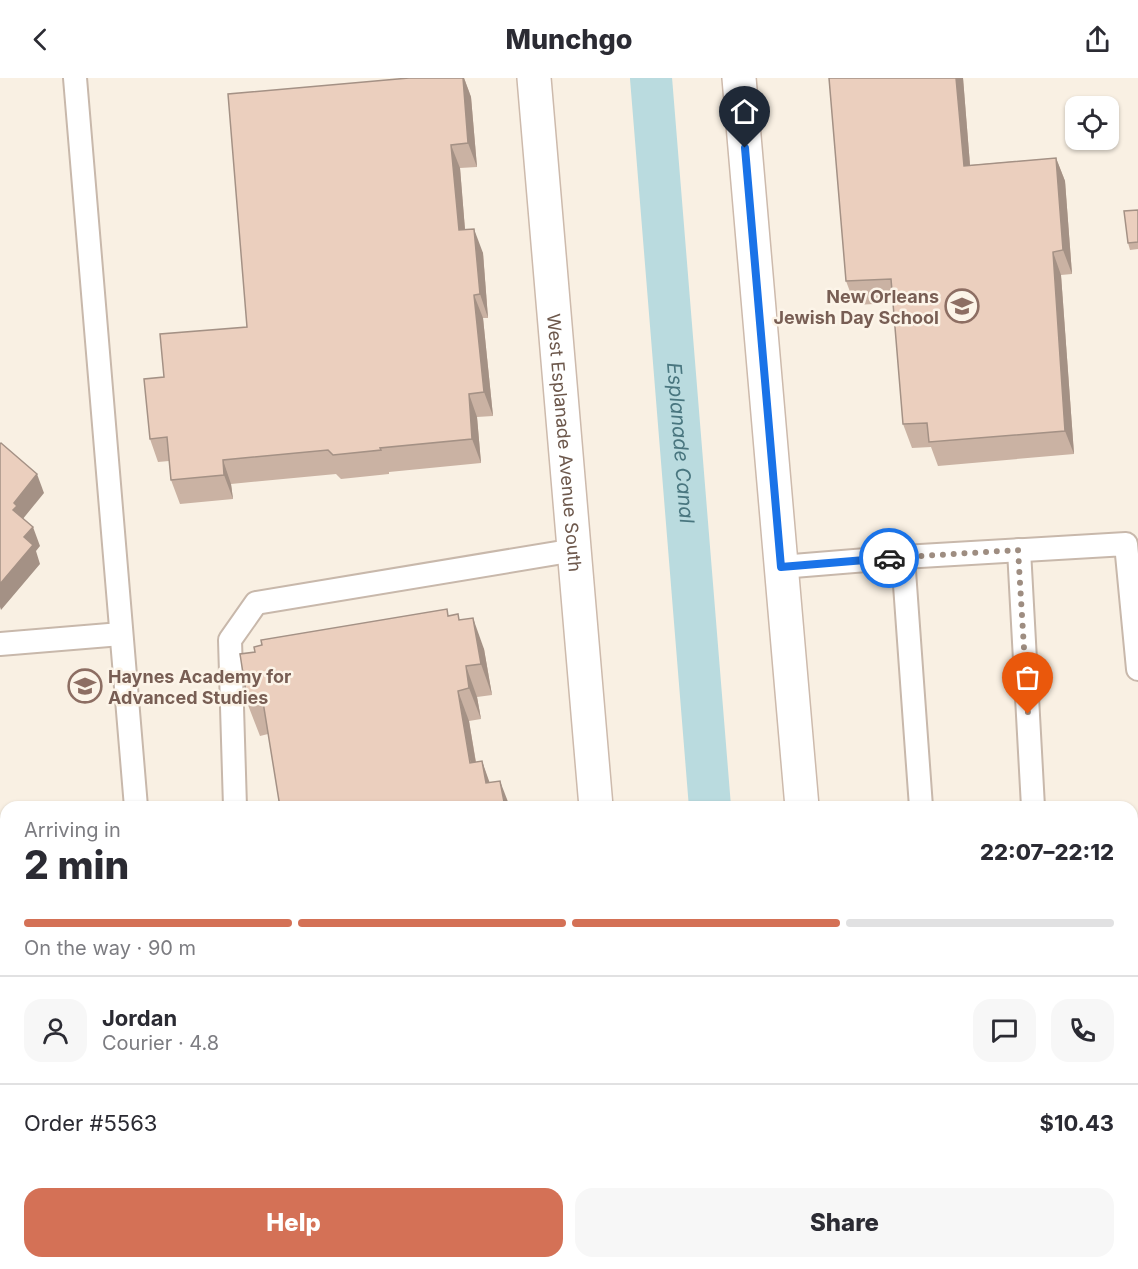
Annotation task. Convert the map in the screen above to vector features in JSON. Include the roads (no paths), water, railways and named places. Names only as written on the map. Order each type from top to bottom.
[{"type":"main road","name":"West Esplanade Avenue South","points":[[534,78],[596,801]]},
{"type":"main road","points":[[739,78],[801,801]]},
{"type":"lane","points":[[75,78],[135,801]]},
{"type":"lane","points":[[781,567],[903,557],[1126,544],[1138,669]]},
{"type":"lane","points":[[235,801],[230,640],[256,603],[575,550]]},
{"type":"lane","points":[[1018,550],[1033,801]]},
{"type":"lane","points":[[903,557],[921,801]]},
{"type":"lane","points":[[0,644],[121,634]]},
{"type":"waterway","name":"Esplanade Canal","points":[[651,78],[710,801]]},
{"type":"place","name":"New Orleans Jewish Day School","points":[[962,306]]},
{"type":"place","name":"Haynes Academy for Advanced Studies","points":[[85,686]]}]
